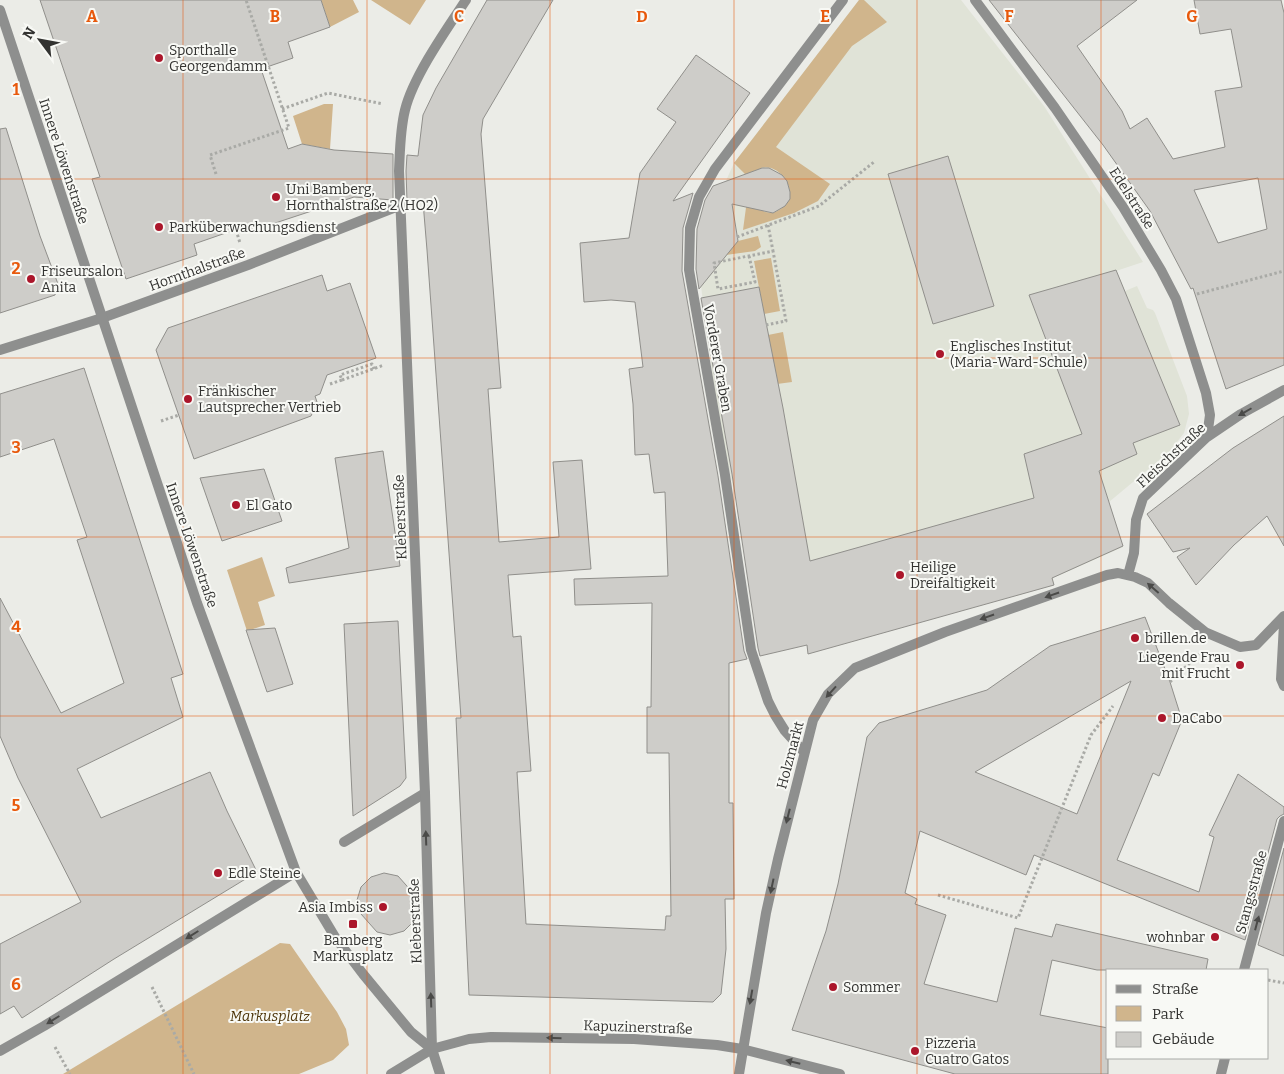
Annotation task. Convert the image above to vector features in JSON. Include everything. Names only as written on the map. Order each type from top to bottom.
[{"type":"street","name":"Kleberstraße","points":[[440,1074],[432,1049],[425,793],[401,205],[400,136],[405,109],[418,77],[466,0]]},
{"type":"street","name":"Vorderer Graben","points":[[804,752],[785,731],[768,702],[751,650],[725,475],[689,270],[690,228],[699,197],[715,169],[843,0]]},
{"type":"street","name":"Edelstraße","points":[[975,0],[1055,108],[1124,207],[1176,299],[1206,393],[1210,415],[1207,437]]},
{"type":"street","name":"Innere Löwenstraße","points":[[0,10],[196,603],[296,872],[335,937],[362,974],[411,1032],[432,1049]]},
{"type":"street","name":"Hornthalstraße","points":[[0,350],[102,318],[248,265],[401,205]]},
{"type":"street","name":"Fleischstraße","points":[[1128,575],[1134,552],[1136,520],[1143,498],[1207,437],[1241,414],[1284,390]]},
{"type":"street","name":"Holzmarkt","points":[[739,1074],[766,913],[813,720],[828,694],[855,668],[945,632],[1118,573],[1148,583],[1205,632],[1240,647],[1256,646],[1284,616]]},
{"type":"street","points":[[1284,624],[1281,679],[1284,686]]},
{"type":"street","points":[[344,842],[425,793]]},
{"type":"street","name":"Stangsstraße","points":[[1244,969],[1284,821]]},
{"type":"street","points":[[0,1051],[296,872]]},
{"type":"street","name":"Kapuzinerstraße","points":[[432,1049],[469,1039],[491,1037],[679,1041],[742,1050],[840,1074]]},
{"type":"street","points":[[391,1074],[432,1049]]},
{"type":"street","points":[[1221,1074],[1225,1059]]},
{"type":"path","points":[[216,174],[210,155],[289,128],[246,0]]},
{"type":"path","points":[[282,109],[328,93],[405,109]]},
{"type":"path","points":[[737,237],[818,206],[874,162]]},
{"type":"path","points":[[766,325],[786,321],[768,225]]},
{"type":"path","points":[[749,256],[755,282],[718,289],[714,263],[749,256],[774,251]]},
{"type":"path","points":[[1192,295],[1284,271]]},
{"type":"path","points":[[330,384],[342,380],[374,369],[372,364],[340,375],[342,380]]},
{"type":"path","points":[[1170,682],[1215,636]]},
{"type":"path","points":[[938,895],[1018,918],[1091,735],[1113,706]]},
{"type":"path","points":[[142,966],[194,1074]]},
{"type":"path","points":[[1269,980],[1284,983]]},
{"type":"path","points":[[44,1026],[70,1074]]},
{"type":"shaded area","name":"Englisches Institut (Maria-Ward-Schule)","points":[[859,0],[961,0],[1044,106],[1143,262],[1116,271],[1125,291],[1137,286],[1147,308],[1155,313],[1187,396],[1189,414],[1184,433],[1169,452],[1109,502],[1123,547],[1053,578],[1054,585],[808,654],[807,645],[748,572],[735,496],[718,420],[701,286],[702,234],[734,163]]},
{"type":"green space","points":[[321,0],[353,0],[359,12],[330,27]]},
{"type":"green space","points":[[371,0],[426,0],[410,25]]},
{"type":"green space","points":[[859,0],[864,0],[887,22],[852,46],[776,147],[830,184],[818,201],[794,213],[743,230],[747,200],[765,212],[773,213],[783,207],[789,199],[790,191],[782,175],[776,170],[768,167],[761,168],[749,178],[734,163]]},
{"type":"green space","points":[[324,104],[333,104],[330,149],[302,144],[293,116]]},
{"type":"green space","points":[[758,236],[761,247],[755,251],[711,257],[738,241]]},
{"type":"green space","points":[[771,258],[780,311],[764,314],[754,261]]},
{"type":"green space","points":[[783,332],[792,382],[777,384],[768,335]]},
{"type":"green space","points":[[262,557],[275,596],[258,602],[265,625],[247,631],[227,570]]},
{"type":"green space","name":"Markusplatz","points":[[280,943],[290,944],[337,1012],[346,1029],[349,1045],[333,1060],[299,1074],[63,1074]]},
{"type":"building","points":[[40,0],[321,0],[330,27],[288,42],[293,58],[261,69],[288,149],[302,144],[334,150],[393,154],[393,200],[354,197],[245,233],[243,227],[194,244],[197,255],[126,279],[92,179],[100,177]]},
{"type":"building","points":[[487,0],[553,0],[483,119],[481,134],[501,388],[488,389],[499,542],[559,537],[553,462],[582,460],[591,569],[508,575],[513,637],[521,636],[531,771],[517,772],[526,924],[665,930],[666,916],[671,916],[669,753],[647,753],[647,707],[651,707],[652,603],[575,605],[574,579],[668,576],[665,492],[654,493],[649,454],[635,455],[633,404],[629,369],[643,367],[635,302],[611,300],[584,302],[580,243],[629,238],[640,173],[676,122],[657,109],[696,55],[750,93],[673,201],[693,193],[683,228],[682,271],[718,476],[744,651],[747,659],[729,663],[729,803],[733,803],[734,899],[725,899],[726,949],[721,994],[713,1002],[469,995],[456,718],[461,718],[427,250],[423,202],[407,201],[406,171],[407,155],[418,156],[423,115],[436,88]]},
{"type":"building","points":[[989,0],[1137,0],[1077,46],[1122,111],[1130,129],[1147,118],[1173,159],[1225,147],[1215,91],[1242,87],[1231,29],[1200,34],[1194,0],[1281,0],[1284,13],[1284,365],[1226,389],[1193,288],[1191,289],[1150,211],[1103,145]],"holes":[[[1258,178],[1267,229],[1218,243],[1194,190]]]},
{"type":"building","points":[[6,128],[40,236],[58,284],[55,295],[0,313],[0,129]]},
{"type":"building","points":[[948,156],[994,306],[933,324],[888,174]]},
{"type":"building","points":[[762,168],[769,168],[782,175],[787,181],[790,199],[785,206],[773,213],[732,204],[738,241],[699,289],[696,269],[697,229],[705,200],[713,186]]},
{"type":"building","points":[[1116,270],[1180,425],[1133,443],[1137,454],[1099,471],[1123,546],[1052,578],[1054,585],[808,654],[807,645],[760,656],[732,474],[701,298],[759,287],[810,561],[1034,498],[1024,454],[1082,434],[1029,295]]},
{"type":"building","points":[[322,275],[327,291],[350,283],[376,358],[327,375],[320,394],[315,396],[317,402],[311,416],[194,459],[156,350],[168,328]]},
{"type":"building","points":[[84,368],[183,674],[171,678],[183,717],[77,769],[101,818],[210,772],[257,872],[114,959],[22,1018],[14,1006],[0,1014],[0,944],[81,902],[18,778],[0,736],[0,598],[61,713],[124,683],[77,540],[87,537],[54,439],[0,457],[0,394]]},
{"type":"building","points":[[1284,416],[1284,546],[1267,516],[1234,545],[1196,585],[1177,557],[1190,548],[1173,552],[1147,514],[1233,448]]},
{"type":"building","points":[[383,451],[400,566],[289,583],[286,568],[349,548],[335,458]]},
{"type":"building","points":[[264,469],[282,521],[222,541],[200,478]]},
{"type":"building","points":[[1145,617],[1170,682],[1182,720],[1159,776],[1153,773],[1117,860],[1199,892],[1214,837],[1209,835],[1238,774],[1284,807],[1284,814],[1277,819],[1245,940],[1034,855],[1026,875],[920,831],[905,893],[917,899],[915,904],[946,915],[924,984],[997,1002],[1015,928],[1052,937],[1056,924],[1208,959],[1206,969],[1106,970],[1097,970],[1052,960],[1040,1015],[1106,1028],[1108,1074],[955,1074],[792,1030],[826,931],[838,884],[867,737],[879,723],[987,690],[1050,646]],"holes":[[[1131,681],[1077,814],[975,772]]]},
{"type":"building","points":[[398,621],[406,778],[400,786],[353,816],[344,624]]},
{"type":"building","points":[[275,628],[293,684],[267,692],[246,630]]},
{"type":"building","points":[[1284,848],[1284,956],[1258,945]]},
{"type":"building","points":[[384,873],[398,876],[414,894],[417,907],[414,921],[404,931],[390,935],[377,932],[361,914],[357,900],[361,887],[371,877]]},
{"type":"place","name":"Sporthalle Georgendamm","points":[[159,58]]},
{"type":"place","name":"Uni Bamberg, Hornthalstraße 2 (HO2)","points":[[276,197]]},
{"type":"place","name":"Parküberwachungsdienst","points":[[159,227]]},
{"type":"place","name":"Friseursalon Anita","points":[[31,279]]},
{"type":"place","name":"Englisches Institut (Maria-Ward-Schule)","points":[[940,354]]},
{"type":"place","name":"Fränkischer Lautsprecher Vertrieb","points":[[188,399]]},
{"type":"place","name":"El Gato","points":[[236,505]]},
{"type":"place","name":"Heilige Dreifaltigkeit","points":[[900,575]]},
{"type":"place","name":"brillen.de","points":[[1135,638]]},
{"type":"place","name":"Liegende Frau mit Frucht","points":[[1240,665]]},
{"type":"place","name":"DaCabo","points":[[1162,718]]},
{"type":"place","name":"Edle Steine","points":[[218,873]]},
{"type":"place","name":"Asia Imbiss","points":[[383,907]]},
{"type":"place","name":"Bamberg Markusplatz","points":[[353,924]]},
{"type":"place","name":"wohnbar","points":[[1215,937]]},
{"type":"place","name":"Sommer","points":[[833,987]]},
{"type":"place","name":"Pizzeria Cuatro Gatos","points":[[915,1051]]}]
